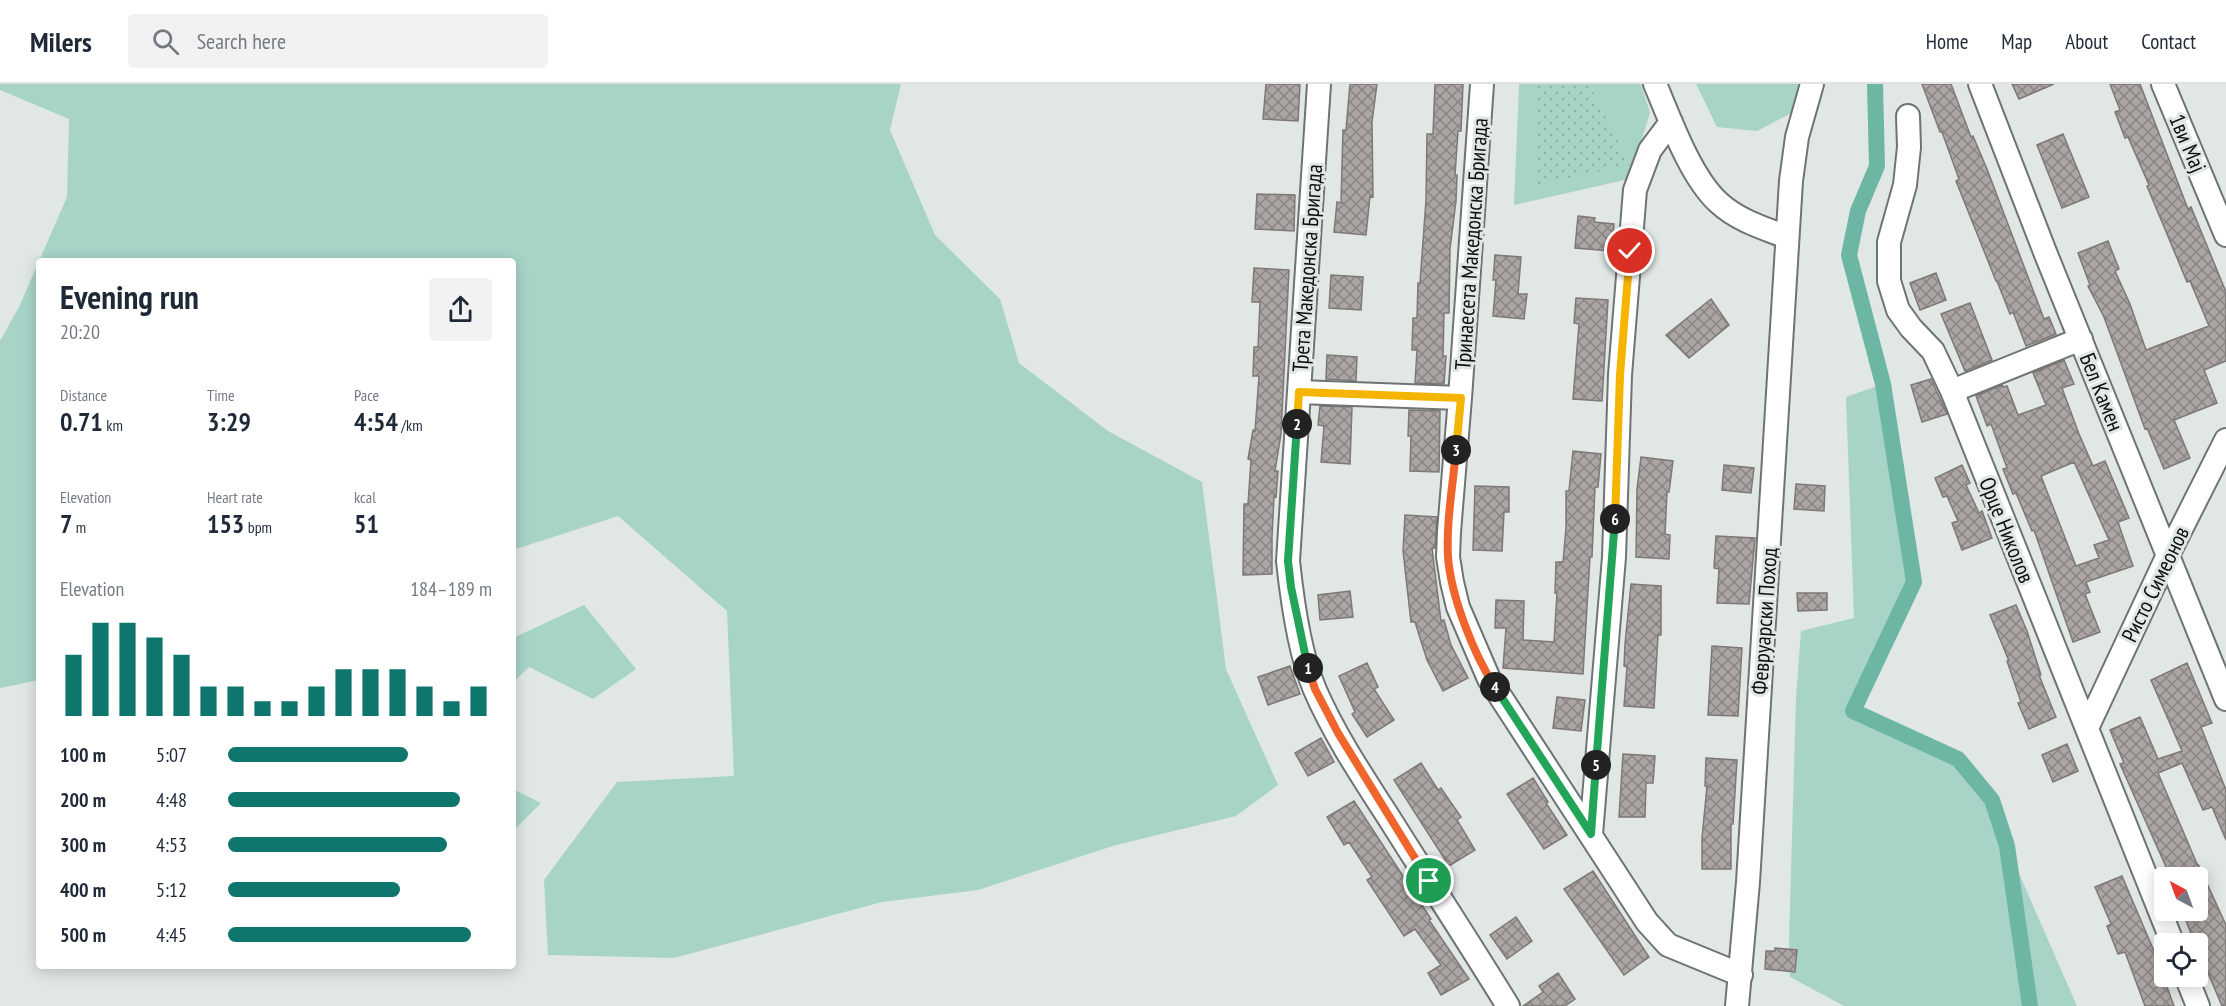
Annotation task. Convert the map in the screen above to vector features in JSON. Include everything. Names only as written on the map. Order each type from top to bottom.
[{"type":"street","name":"Трета Македонска Бригада","points":[[1319,84],[1288,561],[1304,652],[1315,689],[1368,784],[1508,1006]]},
{"type":"street","name":"Тринаесета Македонска Бригада","points":[[1482,84],[1448,557],[1458,607],[1490,679],[1647,922],[1658,936],[1677,950],[1741,975]]},
{"type":"street","points":[[1655,84],[1700,180],[1718,202],[1752,224],[1787,237]]},
{"type":"street","name":"Февруарски Поход","points":[[1737,1006],[1741,975],[1787,237],[1797,136],[1812,84]]},
{"type":"street","name":"Бел Камен","points":[[1980,84],[2226,699]]},
{"type":"street","name":"1ви Мај","points":[[2163,84],[2226,235]]},
{"type":"street","name":"Орце Николов","points":[[1908,116],[1909,147],[1905,185],[1897,206],[1889,242],[1889,281],[1898,310],[1933,351],[1952,391],[2169,933]]},
{"type":"street","points":[[1591,834],[1614,557],[1620,375],[1635,190],[1650,150],[1671,122]]},
{"type":"street","points":[[1952,391],[2081,339]]},
{"type":"street","points":[[1299,392],[1461,398]]},
{"type":"street","name":"Ристо Симеонов","points":[[2087,728],[2168,555],[2226,440]]},
{"type":"street","points":[[2190,987],[2198,1006]]},
{"type":"green space","points":[[0,84],[901,84],[890,130],[935,235],[1000,299],[1019,363],[1108,431],[1202,482],[1226,669],[1278,785],[1236,816],[1116,845],[978,890],[882,902],[674,958],[548,955],[544,880],[617,782],[734,776],[727,611],[618,516],[516,549],[516,258],[40,258],[67,197],[69,119],[0,90]]},
{"type":"green space","points":[[1519,84],[1641,84],[1650,113],[1629,179],[1514,205]]},
{"type":"green space","points":[[1537,84],[1590,86],[1630,165],[1535,185]]},
{"type":"green space","points":[[1696,84],[1804,84],[1797,110],[1757,131],[1717,127]]},
{"type":"green space","points":[[36,268],[36,681],[0,688],[0,341],[20,305]]},
{"type":"green space","points":[[1883,384],[1917,576],[1853,711],[1958,759],[1992,800],[2007,846],[2077,1006],[1844,1006],[1790,977],[1796,697],[1801,631],[1854,618],[1846,397]]},
{"type":"green space","points":[[584,605],[636,669],[593,699],[529,667],[516,679],[516,637]]},
{"type":"green space","points":[[516,790],[541,803],[516,828]]},
{"type":"building","points":[[1266,84],[1300,84],[1298,121],[1263,119]]},
{"type":"building","points":[[1350,84],[1377,84],[1372,122],[1373,197],[1370,196],[1366,235],[1334,232],[1337,202],[1341,203],[1343,130],[1346,130]]},
{"type":"building","points":[[1435,84],[1463,84],[1461,131],[1458,131],[1455,175],[1457,175],[1456,201],[1450,249],[1449,313],[1444,313],[1443,356],[1446,356],[1444,384],[1415,383],[1417,350],[1412,350],[1413,318],[1417,318],[1426,200],[1427,134],[1433,134]]},
{"type":"building","points":[[1922,84],[1951,84],[1971,137],[1973,136],[1987,169],[2044,319],[2049,317],[2056,334],[2026,346],[2013,312],[2010,314],[1996,281],[1956,181],[1959,179]]},
{"type":"building","points":[[2012,84],[2054,84],[2019,99]]},
{"type":"building","points":[[2110,84],[2140,84],[2188,209],[2191,207],[2226,292],[2226,361],[2204,370],[2217,403],[2174,420],[2190,458],[2164,469],[2147,428],[2145,429],[2104,317],[2088,286],[2090,285],[2078,253],[2108,241],[2119,269],[2115,271],[2130,304],[2146,350],[2209,326],[2190,281],[2187,282],[2128,137],[2125,138],[2115,112],[2120,110]]},
{"type":"building","points":[[2063,134],[2089,197],[2062,208],[2037,145]]},
{"type":"building","points":[[1257,194],[1295,195],[1294,231],[1255,229]]},
{"type":"building","points":[[1578,216],[1595,218],[1594,222],[1614,224],[1611,251],[1575,248]]},
{"type":"building","points":[[1495,255],[1521,257],[1518,294],[1527,294],[1524,319],[1493,316],[1496,280],[1493,280]]},
{"type":"building","points":[[1254,268],[1289,270],[1281,434],[1275,471],[1278,471],[1276,497],[1274,496],[1272,574],[1243,575],[1244,504],[1248,504],[1251,460],[1248,459],[1253,430],[1255,431],[1259,376],[1253,376],[1254,347],[1258,347],[1260,302],[1252,302]]},
{"type":"building","points":[[1936,273],[1946,300],[1920,310],[1910,283]]},
{"type":"building","points":[[1331,275],[1363,277],[1361,310],[1329,308]]},
{"type":"building","points":[[1576,298],[1608,300],[1602,401],[1573,399],[1579,324],[1574,323]]},
{"type":"building","points":[[1711,299],[1729,325],[1689,358],[1666,335]]},
{"type":"building","points":[[1970,303],[1992,360],[1965,371],[1941,314]]},
{"type":"building","points":[[1327,355],[1357,357],[1356,381],[1326,379]]},
{"type":"building","points":[[2064,360],[2074,384],[2062,388],[2079,434],[2093,466],[2105,461],[2129,518],[2118,522],[2133,566],[2086,582],[2090,592],[2085,594],[2100,632],[2073,642],[2034,530],[2032,531],[2016,493],[2013,494],[2003,469],[2007,468],[1991,424],[1987,426],[1976,396],[2002,385],[2007,386],[2018,415],[2046,405],[2033,373]],"holes":[[[2074,462],[2109,540],[2094,545],[2099,558],[2076,566],[2041,476]]]},
{"type":"building","points":[[1931,379],[1947,414],[1922,422],[1911,385]]},
{"type":"building","points":[[1320,406],[1352,407],[1350,464],[1321,462],[1324,426],[1318,425]]},
{"type":"building","points":[[1409,410],[1440,411],[1439,472],[1410,471]]},
{"type":"building","points":[[1573,451],[1601,454],[1598,487],[1595,487],[1583,674],[1503,668],[1506,628],[1495,628],[1496,600],[1524,601],[1523,640],[1554,642],[1556,562],[1563,562],[1566,491],[1569,491]]},
{"type":"building","points":[[1641,457],[1673,461],[1669,492],[1667,492],[1665,534],[1670,535],[1669,559],[1636,557],[1637,489]]},
{"type":"building","points":[[1724,465],[1754,468],[1751,493],[1722,490]]},
{"type":"building","points":[[1962,465],[1970,483],[1966,485],[1979,513],[1982,511],[1992,538],[1962,550],[1952,523],[1958,521],[1947,496],[1943,497],[1935,478]]},
{"type":"building","points":[[1796,484],[1825,486],[1824,511],[1794,509]]},
{"type":"building","points":[[1475,486],[1509,487],[1509,512],[1504,512],[1502,551],[1473,550]]},
{"type":"building","points":[[1405,515],[1437,517],[1435,548],[1432,548],[1441,621],[1444,620],[1451,645],[1468,678],[1443,691],[1427,660],[1415,622],[1411,622],[1403,551]]},
{"type":"building","points":[[1716,536],[1755,538],[1749,604],[1717,603],[1719,569],[1714,568]]},
{"type":"building","points":[[1631,584],[1661,586],[1661,635],[1658,635],[1654,708],[1624,706],[1627,667],[1624,666],[1625,644]]},
{"type":"building","points":[[1350,591],[1353,617],[1320,620],[1318,595]]},
{"type":"building","points":[[1797,593],[1827,593],[1827,610],[1798,611]]},
{"type":"building","points":[[2016,605],[2027,631],[2041,675],[2039,675],[2056,717],[2029,729],[2018,703],[2021,702],[2007,661],[2009,661],[1990,615]]},
{"type":"building","points":[[1712,646],[1742,648],[1738,716],[1708,715]]},
{"type":"building","points":[[1367,663],[1378,687],[1374,689],[1394,720],[1367,737],[1352,714],[1355,712],[1339,676]]},
{"type":"building","points":[[2187,663],[2212,723],[2201,727],[2226,790],[2226,840],[2212,807],[2203,810],[2182,763],[2158,773],[2199,867],[2166,867],[2120,764],[2124,763],[2110,730],[2140,717],[2158,759],[2182,751],[2151,680]]},
{"type":"building","points":[[1290,666],[1300,694],[1268,705],[1258,677]]},
{"type":"building","points":[[1557,697],[1585,700],[1581,731],[1553,728]]},
{"type":"building","points":[[1321,738],[1334,762],[1308,776],[1295,753]]},
{"type":"building","points":[[2067,744],[2078,771],[2053,782],[2042,755]]},
{"type":"building","points":[[1623,754],[1655,756],[1653,783],[1646,783],[1645,817],[1619,817]]},
{"type":"building","points":[[1706,758],[1737,760],[1733,824],[1731,824],[1731,869],[1702,869],[1702,838],[1707,786],[1705,786]]},
{"type":"building","points":[[1421,763],[1438,790],[1441,788],[1461,817],[1457,820],[1475,850],[1449,866],[1394,780]]},
{"type":"building","points":[[1533,778],[1567,835],[1544,849],[1507,794]]},
{"type":"building","points":[[1354,801],[1469,979],[1441,995],[1428,973],[1441,965],[1415,929],[1404,936],[1367,880],[1372,877],[1349,842],[1344,845],[1327,817]]},
{"type":"building","points":[[1593,871],[1649,957],[1624,975],[1564,889]]},
{"type":"building","points":[[2122,876],[2154,951],[2154,987],[2167,987],[2174,1006],[2145,1006],[2125,952],[2118,954],[2107,926],[2111,924],[2095,887]]},
{"type":"building","points":[[2208,886],[2226,925],[2226,1006],[2222,1006],[2208,973],[2208,933],[2191,933],[2186,921],[2208,921]]},
{"type":"building","points":[[1516,917],[1532,941],[1507,959],[1490,935]]},
{"type":"building","points":[[1775,948],[1797,950],[1795,972],[1765,969],[1766,951],[1775,951]]},
{"type":"building","points":[[1558,973],[1575,999],[1565,1006],[1523,1006],[1543,992],[1539,986]]},
{"type":"waterway","points":[[1875,84],[1877,166],[1858,211],[1849,255],[1883,384],[1914,582],[1853,711],[1958,759],[1992,800],[2007,846],[2030,1006]]},
{"type":"route","points":[[1429,881],[1338,733],[1315,689],[1304,652],[1288,561],[1299,392],[1461,398],[1448,557],[1458,607],[1490,679],[1591,834],[1614,557],[1620,375],[1630,251]]}]
